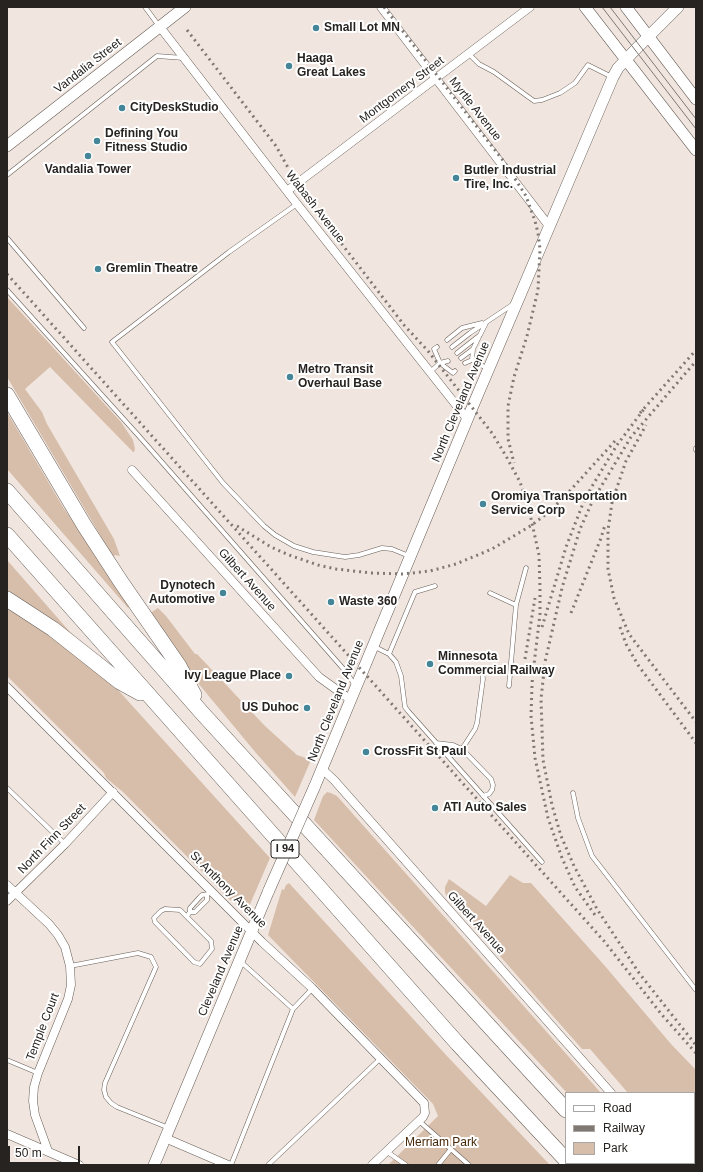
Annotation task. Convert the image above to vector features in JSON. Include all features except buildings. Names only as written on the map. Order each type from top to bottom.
[{"type":"highway","points":[[7,395],[84,525],[179,666],[203,714]]},
{"type":"highway","name":"I 94","points":[[7,491],[203,714],[565,1109]]},
{"type":"highway","name":"I 94","points":[[7,535],[458,1044],[565,1159]]},
{"type":"highway","points":[[7,599],[53,629],[120,682],[154,702]]},
{"type":"street","name":"Vandalia Street","points":[[7,146],[185,7]]},
{"type":"street","name":"Myrtle Avenue","points":[[381,7],[549,226]]},
{"type":"street","name":"Montgomery Street","points":[[287,191],[530,7]]},
{"type":"street","points":[[585,7],[696,150]]},
{"type":"street","points":[[626,7],[696,99]]},
{"type":"street","name":"North Cleveland Avenue","points":[[314,788],[372,646],[613,78],[618,68],[625,60],[678,7]]},
{"type":"street","name":"Wabash Avenue","points":[[160,27],[297,204],[468,420]]},
{"type":"street","name":"Gilbert Avenue","points":[[132,470],[319,677],[351,700]]},
{"type":"street","name":"St Anthony Avenue","points":[[7,687],[113,792],[209,892],[312,988],[424,1103],[425,1113],[419,1121]]},
{"type":"street","name":"Gilbert Avenue","points":[[322,769],[334,780],[610,1092]]},
{"type":"street","name":"Cleveland Avenue","points":[[154,1165],[268,890],[314,788]]},
{"type":"street","name":"North Finn Street","points":[[7,901],[65,844],[113,792]]},
{"type":"street","name":"Temple Court","points":[[7,885],[49,924],[58,935],[65,947],[70,966],[68,999],[38,1073],[34,1087],[33,1101],[35,1115],[48,1151]]},
{"type":"street","points":[[372,1165],[419,1121]]},
{"type":"street","points":[[167,1133],[230,1165]]},
{"type":"street","points":[[7,1134],[79,1165]]},
{"type":"lane","name":"Wabash Avenue","points":[[145,7],[160,27]]},
{"type":"lane","points":[[469,54],[479,64],[494,72],[534,101],[542,100],[560,93],[575,83],[588,65],[613,78]]},
{"type":"lane","points":[[7,175],[158,56],[184,58]]},
{"type":"lane","points":[[297,204],[229,252],[112,342],[223,483],[264,526],[275,535],[294,546],[313,552],[345,557],[359,555],[382,548],[392,549],[411,557]]},
{"type":"lane","points":[[7,238],[84,328]]},
{"type":"lane","points":[[7,290],[138,434],[347,673],[356,687]]},
{"type":"lane","points":[[452,347],[518,301]]},
{"type":"lane","points":[[472,360],[473,349],[486,322]]},
{"type":"lane","points":[[447,340],[462,328],[486,322]]},
{"type":"lane","points":[[457,353],[480,335]]},
{"type":"lane","points":[[437,347],[434,349],[440,363],[453,372],[455,371]]},
{"type":"lane","points":[[461,358],[473,349]]},
{"type":"lane","points":[[440,363],[440,358],[443,355]]},
{"type":"lane","points":[[472,360],[489,369]]},
{"type":"lane","points":[[465,363],[472,360]]},
{"type":"lane","points":[[430,372],[440,363],[448,361]]},
{"type":"lane","points":[[440,363],[449,367],[451,366]]},
{"type":"lane","points":[[509,686],[516,605],[526,568]]},
{"type":"lane","points":[[389,654],[416,592],[435,586]]},
{"type":"lane","points":[[490,593],[516,605]]},
{"type":"lane","points":[[372,646],[389,654],[396,662],[399,669],[405,707],[542,862]]},
{"type":"lane","points":[[462,749],[475,729],[477,723],[483,679],[482,671]]},
{"type":"lane","points":[[436,743],[453,745],[462,749],[491,779],[493,785],[492,790],[489,794],[483,796]]},
{"type":"lane","points":[[7,788],[65,844]]},
{"type":"lane","points":[[573,793],[578,818],[592,856],[696,990]]},
{"type":"lane","points":[[187,916],[190,912],[190,908],[200,897],[209,892]]},
{"type":"lane","points":[[190,912],[195,912],[207,900],[209,892]]},
{"type":"lane","points":[[165,909],[180,910],[187,916],[211,942],[212,949],[200,964],[194,962],[155,922],[154,918],[165,909]]},
{"type":"lane","points":[[70,966],[138,953],[151,957],[156,967],[104,1090],[106,1097],[111,1103],[167,1133]]},
{"type":"lane","points":[[240,960],[293,1010]]},
{"type":"lane","points":[[230,1165],[293,1010],[312,988]]},
{"type":"lane","points":[[268,1165],[381,1058]]},
{"type":"lane","points":[[7,1060],[38,1073]]},
{"type":"lane","points":[[419,1121],[470,1165]]},
{"type":"lane","points":[[438,1165],[451,1149]]},
{"type":"lane","points":[[386,1151],[406,1165]]},
{"type":"green space","points":[[7,297],[121,422],[133,440],[135,449],[134,452],[50,367],[25,389],[42,412],[47,424],[114,539],[120,556],[115,555],[113,557],[7,377]]},
{"type":"green space","points":[[7,412],[63,507],[131,606],[128,608],[7,469]]},
{"type":"green space","points":[[7,560],[77,640],[7,593]]},
{"type":"green space","points":[[7,605],[36,622],[109,680],[270,858],[248,909],[230,900],[123,792],[106,778],[104,773],[7,676]]},
{"type":"green space","points":[[158,608],[166,616],[195,654],[197,654],[265,726],[297,755],[306,758],[310,751],[312,753],[311,760],[295,797],[256,753],[183,665],[147,615]]},
{"type":"green space","points":[[327,792],[337,796],[600,1092],[566,1092],[314,820],[323,796]]},
{"type":"green space","points":[[510,875],[523,883],[531,883],[605,966],[671,1044],[696,1070],[696,1163],[695,1092],[627,1092],[590,1049],[582,1049],[446,895],[445,887],[449,879],[486,906]]},
{"type":"green space","name":"Merriam Park","points":[[289,883],[447,1056],[550,1165],[388,1165],[438,1116],[433,1104],[268,935],[282,889],[284,890],[286,885]]},
{"type":"tram line","points":[[602,7],[696,129]]},
{"type":"tram line","points":[[610,7],[696,119]]},
{"type":"railway","points":[[384,7],[505,163],[526,196],[535,221],[540,249],[538,290],[527,336],[514,377],[508,406],[508,439],[514,463]]},
{"type":"railway","points":[[187,30],[276,146],[305,196],[404,325],[428,351],[492,433],[520,482],[528,505],[539,555],[540,614],[533,673]]},
{"type":"railway","points":[[7,274],[604,941],[662,1015],[696,1053]]},
{"type":"railway","points":[[640,413],[696,350]]},
{"type":"railway","points":[[695,1044],[639,973],[597,909],[574,866],[561,836],[552,805],[543,760],[541,699],[545,662],[562,588],[580,529],[593,500],[631,437],[696,361]]},
{"type":"railway","points":[[542,627],[566,547],[582,506],[617,445],[644,409]]},
{"type":"railway","points":[[612,502],[626,461],[646,425]]},
{"type":"railway","points":[[237,526],[271,547],[318,565],[336,569],[371,573],[403,574],[430,571],[456,564],[492,549],[532,525],[550,511],[567,494],[615,441]]},
{"type":"railway","points":[[613,496],[608,530],[608,569],[614,598],[629,634],[696,722]]},
{"type":"railway","points":[[571,613],[605,525]]},
{"type":"railway","points":[[525,659],[535,598]]},
{"type":"railway","points":[[620,627],[626,644],[638,665],[696,743]]},
{"type":"railway","points":[[533,668],[531,716],[535,758],[548,818],[562,858],[575,887],[595,915]]},
{"type":"place","name":"Small Lot MN","points":[[316,28]]},
{"type":"place","name":"Haaga Great Lakes","points":[[289,66]]},
{"type":"place","name":"CityDeskStudio","points":[[122,108]]},
{"type":"place","name":"Defining You Fitness Studio","points":[[97,141]]},
{"type":"place","name":"Vandalia Tower","points":[[88,156]]},
{"type":"place","name":"Butler Industrial Tire, Inc.","points":[[456,178]]},
{"type":"place","name":"Gremlin Theatre","points":[[98,269]]},
{"type":"place","name":"Metro Transit Overhaul Base","points":[[290,377]]},
{"type":"place","name":"Oromiya Transportation Service Corp","points":[[483,504]]},
{"type":"place","name":"Dynotech Automotive","points":[[223,593]]},
{"type":"place","name":"Waste 360","points":[[331,602]]},
{"type":"place","name":"Minnesota Commercial Railway","points":[[430,664]]},
{"type":"place","name":"Ivy League Place","points":[[289,676]]},
{"type":"place","name":"US Duhoc","points":[[307,708]]},
{"type":"place","name":"CrossFit St Paul","points":[[366,752]]},
{"type":"place","name":"ATI Auto Sales","points":[[435,808]]}]
